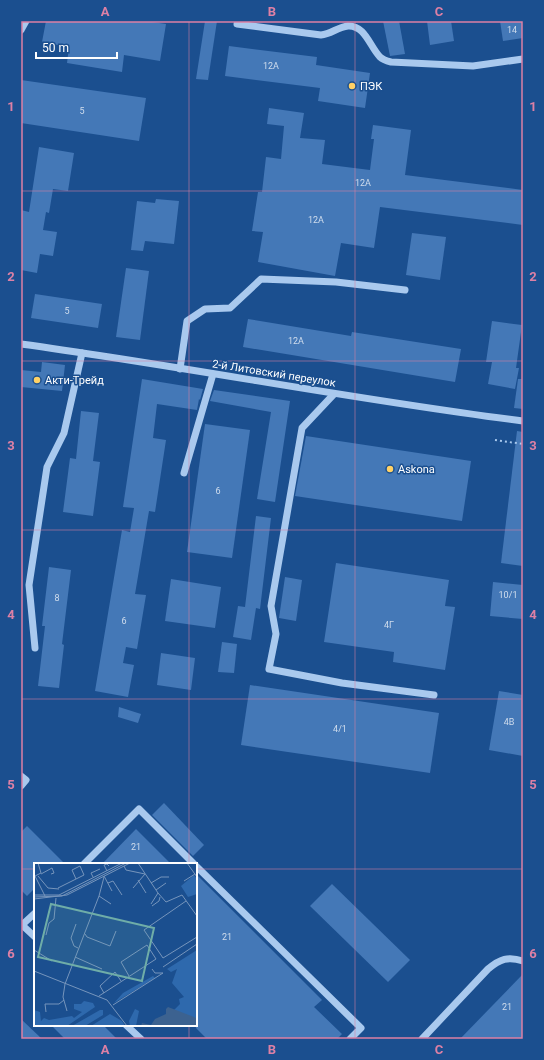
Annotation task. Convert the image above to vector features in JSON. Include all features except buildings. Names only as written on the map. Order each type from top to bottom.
[{"type":"street","points":[[21,30],[26,21]]},
{"type":"street","points":[[237,24],[321,35],[328,34],[348,26],[354,27],[364,34],[380,57],[391,62],[473,66],[523,59]]},
{"type":"street","points":[[180,369],[187,321],[205,309],[230,308],[261,279],[336,282],[405,290]]},
{"type":"street","name":"2-й Литовский переулок","points":[[21,344],[82,352],[442,411],[523,421]]},
{"type":"street","points":[[35,648],[29,585],[47,467],[64,433],[82,352]]},
{"type":"street","points":[[184,473],[213,374]]},
{"type":"street","points":[[334,394],[302,428],[271,606],[276,634],[269,669],[342,683],[434,695]]},
{"type":"street","points":[[21,776],[26,780],[21,786]]},
{"type":"street","points":[[85,863],[139,809],[193,863]]},
{"type":"street","points":[[197,867],[361,1028],[350,1039]]},
{"type":"street","points":[[34,914],[22,924],[34,936]]},
{"type":"street","points":[[422,1039],[488,969],[497,962],[504,958],[523,961]]},
{"type":"street","points":[[127,1026],[140,1039]]},
{"type":"path","points":[[495,440],[523,444]]},
{"type":"place","name":"ПЭК","points":[[352,86]]},
{"type":"place","name":"Акти-Трейд","points":[[37,380]]},
{"type":"place","name":"Askona","points":[[390,469]]}]
